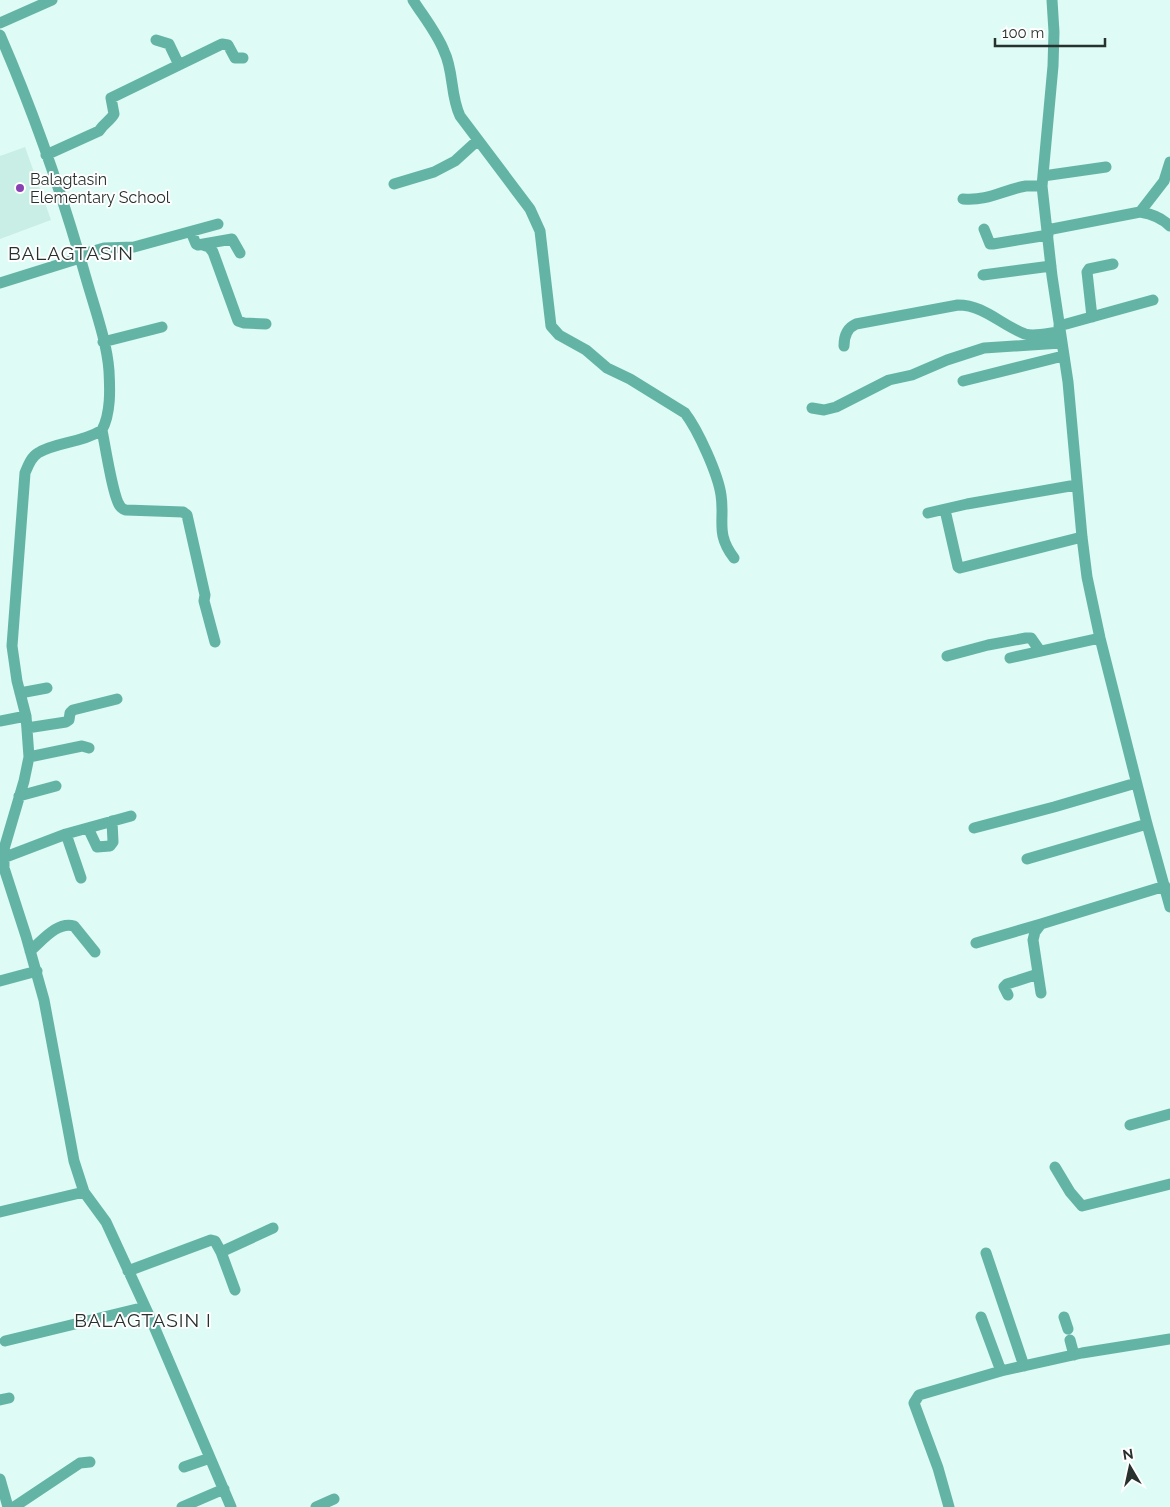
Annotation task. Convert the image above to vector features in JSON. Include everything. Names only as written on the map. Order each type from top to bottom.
[{"type":"street","points":[[0,23],[52,0]]},
{"type":"street","points":[[413,0],[444,50],[456,108],[460,116],[537,220],[540,231],[551,326],[558,335],[586,350],[606,368],[630,379],[678,408],[690,419],[719,485],[722,496],[721,529],[726,548],[734,558]]},
{"type":"street","points":[[1052,0],[1054,32],[1053,66],[1043,181],[1051,266],[1068,382],[1076,485],[1087,577],[1136,783],[1170,906]]},
{"type":"street","points":[[0,35],[69,218],[103,342],[109,369],[109,396],[107,419],[102,430],[114,490],[119,505],[122,509],[126,510],[183,512],[187,515],[199,562],[205,596],[204,601],[215,642]]},
{"type":"street","points":[[156,40],[169,44],[179,65]]},
{"type":"street","points":[[46,155],[99,131],[102,124],[114,114],[111,98],[222,44],[228,46],[235,58],[243,58]]},
{"type":"street","points":[[394,184],[434,172],[454,161],[478,140]]},
{"type":"street","points":[[1140,212],[1164,181],[1170,162]]},
{"type":"street","points":[[963,199],[988,198],[1043,181],[1106,167]]},
{"type":"street","points":[[984,229],[990,244],[993,244],[1140,212],[1152,214],[1170,226]]},
{"type":"street","points":[[0,283],[104,248],[134,247],[218,224]]},
{"type":"street","points":[[191,232],[196,244],[209,247],[213,252],[238,321],[266,324]]},
{"type":"street","points":[[203,245],[232,239],[240,252]]},
{"type":"street","points":[[1092,317],[1087,272],[1089,269],[1113,264]]},
{"type":"street","points":[[984,275],[1051,266]]},
{"type":"street","points":[[812,408],[824,410],[836,407],[889,380],[912,375],[947,360],[984,348],[1018,348],[1060,334],[1092,317],[1153,300]]},
{"type":"street","points":[[844,346],[844,337],[850,327],[856,324],[958,305],[967,305],[981,309],[1026,334],[1060,334]]},
{"type":"street","points":[[103,342],[162,327]]},
{"type":"street","points":[[963,381],[1063,356]]},
{"type":"street","points":[[102,430],[78,441],[37,454],[25,473],[22,529],[12,634],[14,658],[26,716],[29,757],[4,849],[2,865],[37,971],[53,1044],[74,1161],[84,1192],[106,1222],[145,1307],[231,1507]]},
{"type":"street","points":[[928,513],[1076,485]]},
{"type":"street","points":[[945,510],[958,567],[960,568],[1082,537]]},
{"type":"street","points":[[947,656],[988,645],[1026,638],[1031,638],[1040,651]]},
{"type":"street","points":[[1010,658],[1100,638]]},
{"type":"street","points":[[20,693],[46,688]]},
{"type":"street","points":[[27,728],[66,722],[69,720],[70,713],[74,710],[117,699]]},
{"type":"street","points":[[0,721],[26,716]]},
{"type":"street","points":[[29,757],[82,746],[88,748]]},
{"type":"street","points":[[974,828],[1054,808],[1136,783]]},
{"type":"street","points":[[19,796],[56,786]]},
{"type":"street","points":[[2,865],[66,834],[131,816]]},
{"type":"street","points":[[88,828],[98,848],[110,846],[113,842],[112,821]]},
{"type":"street","points":[[1027,859],[1147,824]]},
{"type":"street","points":[[66,834],[81,878]]},
{"type":"street","points":[[976,943],[1165,886]]},
{"type":"street","points":[[1041,924],[1035,932],[1033,940],[1041,993]]},
{"type":"street","points":[[30,951],[57,928],[70,925],[74,926],[95,952]]},
{"type":"street","points":[[0,981],[37,971]]},
{"type":"street","points":[[1008,995],[1004,987],[1007,984],[1038,974]]},
{"type":"street","points":[[1130,1125],[1170,1114]]},
{"type":"street","points":[[1055,1167],[1070,1192],[1082,1206],[1170,1184]]},
{"type":"street","points":[[0,1212],[84,1192]]},
{"type":"street","points":[[222,1252],[273,1228]]},
{"type":"street","points":[[128,1271],[211,1240],[215,1241],[222,1252],[235,1290]]},
{"type":"street","points":[[986,1253],[1024,1366]]},
{"type":"street","points":[[5,1341],[145,1307]]},
{"type":"street","points":[[981,1317],[1000,1371]]},
{"type":"street","points":[[1064,1317],[1074,1355]]},
{"type":"street","points":[[948,1507],[938,1468],[914,1403],[919,1395],[1000,1371],[1074,1355],[1170,1339]]},
{"type":"street","points":[[184,1467],[210,1458]]},
{"type":"street","points":[[14,1507],[80,1463],[90,1462]]},
{"type":"street","points":[[0,1479],[8,1507]]},
{"type":"street","points":[[182,1507],[224,1489]]},
{"type":"street","points":[[316,1507],[334,1499]]},
{"type":"shaded area","name":"Balagtasin Elementary School","points":[[25,147],[51,220],[0,239],[0,156]]},
{"type":"place","name":"Balagtasin Elementary School","points":[[20,188]]},
{"type":"district","name":"BALAGTASIN","points":[[71,253]]},
{"type":"district","name":"BALAGTASIN I","points":[[143,1320]]}]
